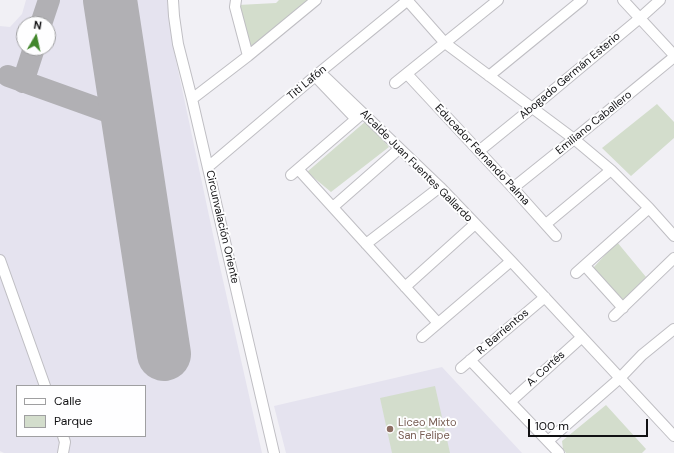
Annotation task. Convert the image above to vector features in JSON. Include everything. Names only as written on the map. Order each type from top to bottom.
[{"type":"street","name":"Circunvalación Oriente","points":[[173,0],[178,44],[274,453]]},
{"type":"street","points":[[236,0],[235,7],[248,56]]},
{"type":"street","points":[[192,99],[248,56],[316,0]]},
{"type":"street","points":[[407,0],[445,43],[574,140],[611,170],[649,208],[674,236]]},
{"type":"street","name":"Titi Lafón","points":[[208,167],[407,0]]},
{"type":"street","points":[[395,83],[498,0]]},
{"type":"street","points":[[489,76],[582,0]]},
{"type":"street","points":[[623,0],[674,56]]},
{"type":"street","name":"Abogado Germán Esterio","points":[[479,151],[660,0]]},
{"type":"street","name":"Emiliano Caballero","points":[[513,188],[574,140],[674,56]]},
{"type":"street","name":"Alcalde Juan Fuentes Gallardo","points":[[317,74],[359,116],[399,149],[440,187],[674,436]]},
{"type":"street","name":"Educador Fernando Palma","points":[[407,74],[556,236]]},
{"type":"street","points":[[359,116],[294,172],[333,207],[438,323]]},
{"type":"street","points":[[333,207],[399,149]]},
{"type":"street","points":[[546,224],[611,170]]},
{"type":"street","points":[[366,244],[440,187]]},
{"type":"street","points":[[576,274],[649,208]]},
{"type":"street","points":[[405,287],[475,224]]},
{"type":"street","points":[[614,316],[674,258]]},
{"type":"street","points":[[0,260],[45,385]]},
{"type":"street","points":[[422,337],[511,261]]},
{"type":"street","points":[[584,266],[623,308]]},
{"type":"street","name":"R. Barrientos","points":[[461,368],[545,297]]},
{"type":"street","points":[[548,441],[620,378],[642,355],[674,329]]},
{"type":"street","name":"A. Cortés","points":[[510,402],[582,337]]},
{"type":"street","points":[[470,360],[559,453]]},
{"type":"street","points":[[63,437],[65,442],[64,453]]},
{"type":"shaded area","points":[[26,0],[167,0],[174,51],[218,258],[262,453],[4,453],[0,451],[0,26],[10,27],[16,20],[16,56],[56,56],[56,16],[20,16]]},
{"type":"shaded area","name":"Liceo Mixto San Felipe","points":[[442,367],[522,453],[286,453],[274,406]]},
{"type":"green space","points":[[279,0],[311,0],[251,51],[238,5],[276,3]]},
{"type":"green space","points":[[657,104],[674,122],[674,138],[631,176],[602,148]]},
{"type":"green space","points":[[366,121],[389,147],[331,192],[307,172]]},
{"type":"green space","points":[[617,242],[646,277],[623,300],[593,268]]},
{"type":"green space","points":[[435,386],[450,453],[392,453],[380,398]]},
{"type":"green space","points":[[606,405],[646,449],[642,453],[566,453],[563,449],[562,441]]},
{"type":"taxiway","points":[[44,16],[49,0]]},
{"type":"taxiway","points":[[23,82],[31,56]]},
{"type":"taxiway","points":[[8,76],[128,119]]},
{"type":"runway","points":[[110,0],[164,354]]},
{"type":"place","name":"Liceo Mixto San Felipe","points":[[390,429]]}]
